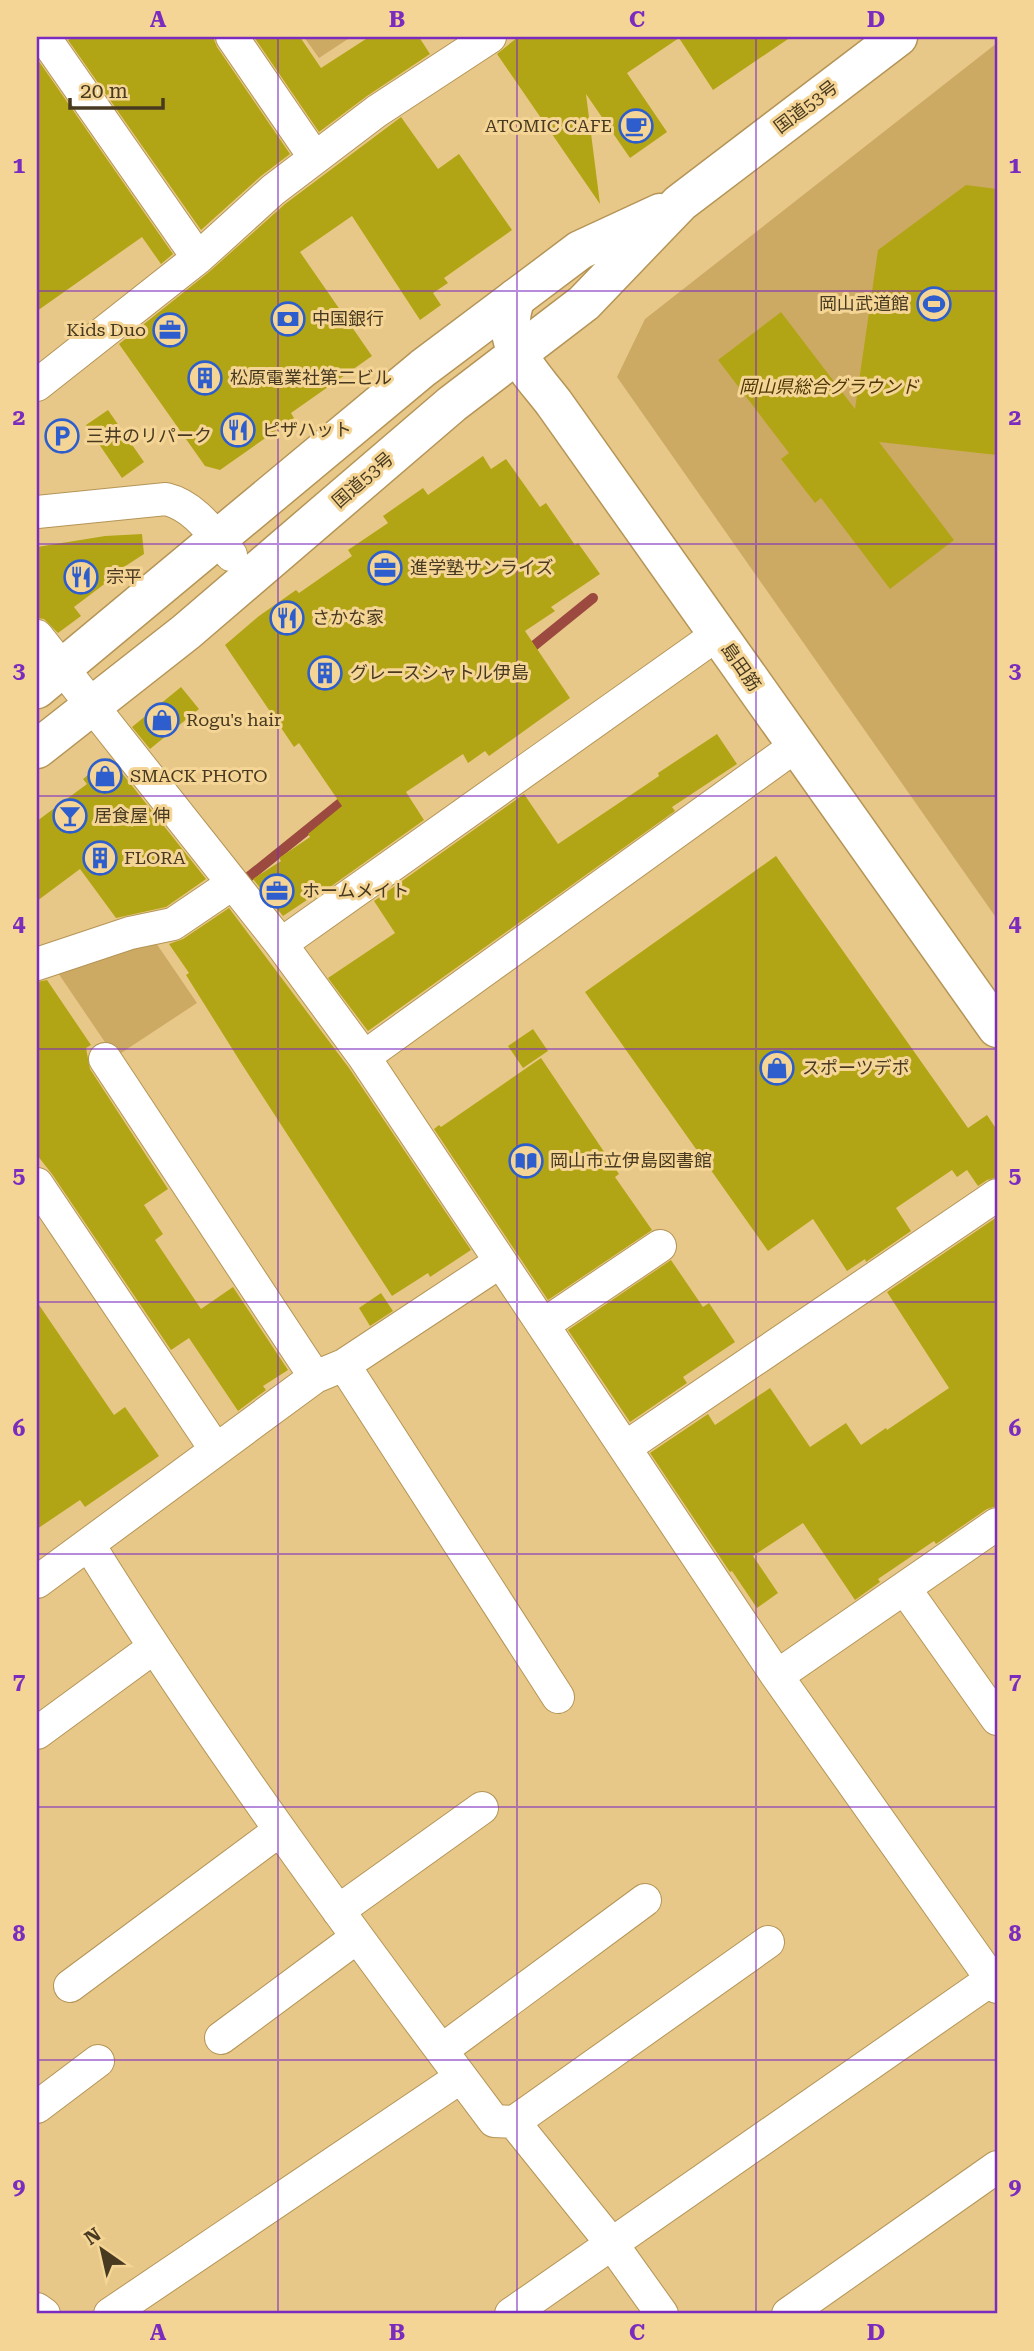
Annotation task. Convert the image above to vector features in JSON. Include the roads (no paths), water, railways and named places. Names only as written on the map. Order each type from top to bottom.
[{"type":"main road","name":"国道53号","points":[[37,750],[66,686],[186,632],[452,404],[584,303],[680,203],[898,37]]},
{"type":"main road","name":"国道53号","points":[[224,547],[407,380],[580,250],[680,203]]},
{"type":"main road","name":"島田筋","points":[[516,299],[510,313],[509,325],[517,355],[997,1028]]},
{"type":"main road","points":[[37,714],[224,547],[469,362],[496,350],[517,355]]},
{"type":"street","points":[[44,37],[198,258]]},
{"type":"street","points":[[232,37],[316,158]]},
{"type":"street","points":[[37,385],[198,258],[273,190],[377,111],[490,37]]},
{"type":"street","points":[[37,512],[166,499],[180,502],[190,509],[224,547]]},
{"type":"street","points":[[281,944],[718,634]]},
{"type":"street","points":[[37,636],[66,686],[281,944],[364,1057],[777,1676],[995,1983],[511,2314]]},
{"type":"street","points":[[364,1057],[797,745]]},
{"type":"street","points":[[37,964],[130,933],[173,924],[232,884]]},
{"type":"street","points":[[105,1059],[315,1377]]},
{"type":"street","points":[[37,1184],[216,1450]]},
{"type":"street","points":[[626,1447],[997,1195]]},
{"type":"street","points":[[543,1325],[660,1246]]},
{"type":"street","points":[[37,1581],[315,1377],[344,1365],[500,1262]]},
{"type":"street","points":[[344,1365],[558,1697]]},
{"type":"street","points":[[777,1676],[997,1524]]},
{"type":"street","points":[[89,1545],[153,1648],[356,1938],[495,2121],[514,2122],[768,1942]]},
{"type":"street","points":[[905,1589],[997,1719]]},
{"type":"street","points":[[37,1733],[153,1648]]},
{"type":"street","points":[[338,1911],[482,1808]]},
{"type":"street","points":[[70,1986],[280,1830]]},
{"type":"street","points":[[442,2050],[645,1900]]},
{"type":"street","points":[[221,2039],[356,1938]]},
{"type":"street","points":[[37,2107],[98,2061]]},
{"type":"street","points":[[110,2314],[461,2077]]},
{"type":"street","points":[[514,2122],[612,2244],[662,2314]]},
{"type":"street","points":[[788,2314],[997,2167]]},
{"type":"street","points":[[37,2309],[44,2314]]},
{"type":"waterway","points":[[525,653],[593,598]]},
{"type":"waterway","points":[[246,879],[348,797]]},
{"type":"place","name":"ATOMIC CAFE","points":[[636,126]]},
{"type":"place","name":"岡山武道館","points":[[934,304]]},
{"type":"place","name":"中国銀行","points":[[288,319]]},
{"type":"place","name":"Kids Duo","points":[[170,330]]},
{"type":"place","name":"松原電業社第二ビル","points":[[205,378]]},
{"type":"place","name":"ピザハット","points":[[238,430]]},
{"type":"place","name":"三井のリパーク","points":[[62,436]]},
{"type":"place","name":"進学塾サンライズ","points":[[385,568]]},
{"type":"place","name":"宗平","points":[[81,577]]},
{"type":"place","name":"さかな家","points":[[287,618]]},
{"type":"place","name":"グレースシャトル伊島","points":[[325,673]]},
{"type":"place","name":"Rogu's hair","points":[[162,720]]},
{"type":"place","name":"SMACK PHOTO","points":[[105,776]]},
{"type":"place","name":"居食屋 伸","points":[[70,816]]},
{"type":"place","name":"FLORA","points":[[100,858]]},
{"type":"place","name":"ホームメイト","points":[[277,891]]},
{"type":"place","name":"スポーツデポ","points":[[777,1068]]},
{"type":"place","name":"岡山市立伊島図書館","points":[[526,1161]]},
{"type":"park label","name":"岡山県総合グラウンド","points":[[829,387]]}]
